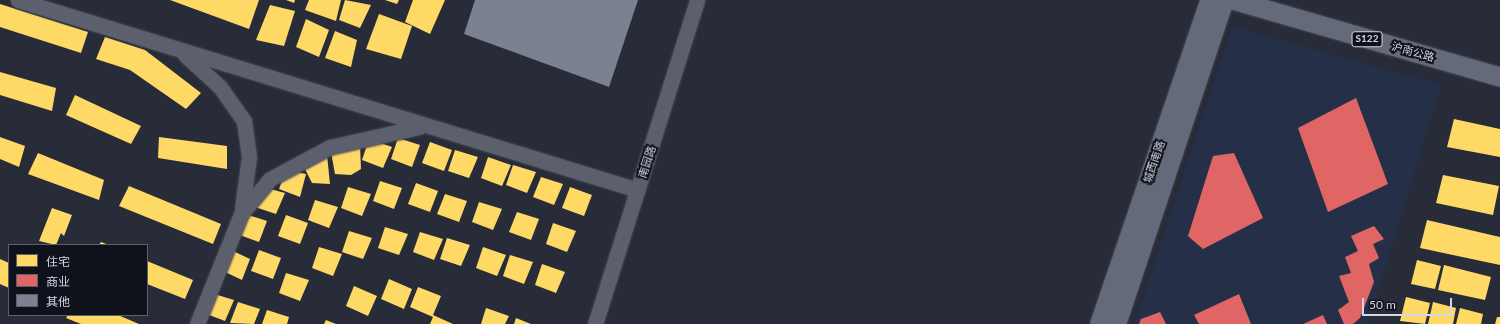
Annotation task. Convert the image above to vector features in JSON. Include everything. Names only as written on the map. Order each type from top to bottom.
[{"type":"main road","name":"城西南路","points":[[1099,324],[1209,0]]},
{"type":"main road","name":"城西南路","points":[[1116,324],[1224,0]]},
{"type":"main road","name":"沪南公路","points":[[1234,0],[1500,77]]},
{"type":"main road","name":"沪南公路","points":[[1277,0],[1500,65]]},
{"type":"street","points":[[18,0],[424,126],[638,190]]},
{"type":"street","name":"南园路","points":[[595,324],[698,0]]},
{"type":"street","points":[[180,51],[220,87],[244,121],[249,157],[241,214],[197,324]]},
{"type":"street","points":[[241,214],[270,179],[306,158],[357,139],[424,126]]},
{"type":"shaded area","points":[[1232,26],[1441,85],[1368,324],[1135,324]]},
{"type":"building: 住宅","points":[[170,0],[259,0],[249,29]]},
{"type":"building: 住宅","points":[[286,0],[295,0],[294,3]]},
{"type":"building: 住宅","points":[[309,0],[341,0],[336,21],[305,10]]},
{"type":"building: 住宅","points":[[345,0],[371,5],[360,28],[339,20]]},
{"type":"building: 住宅","points":[[385,0],[399,0],[397,4]]},
{"type":"building: 住宅","points":[[413,0],[445,0],[430,34],[405,22]]},
{"type":"building: 住宅","points":[[0,4],[88,32],[81,53],[0,27]]},
{"type":"building: 住宅","points":[[270,5],[295,11],[284,46],[256,40]]},
{"type":"building: 住宅","points":[[379,14],[412,26],[401,59],[366,49]]},
{"type":"building: 住宅","points":[[306,19],[329,30],[319,57],[296,47]]},
{"type":"building: 住宅","points":[[335,31],[357,40],[351,67],[325,58]]},
{"type":"building: 住宅","points":[[105,37],[145,50],[201,93],[186,109],[130,70],[96,59]]},
{"type":"building: 住宅","points":[[0,72],[56,88],[52,111],[0,95]]},
{"type":"building: 住宅","points":[[75,95],[141,126],[131,144],[66,115]]},
{"type":"building: 住宅","points":[[1454,119],[1500,129],[1500,157],[1447,147]]},
{"type":"building: 住宅","points":[[0,137],[25,146],[19,167],[0,159]]},
{"type":"building: 住宅","points":[[159,137],[227,146],[227,169],[158,158]]},
{"type":"building: 住宅","points":[[398,138],[420,145],[412,167],[391,159]]},
{"type":"building: 住宅","points":[[369,139],[392,147],[383,168],[362,160]]},
{"type":"building: 住宅","points":[[430,142],[452,150],[444,171],[422,163]]},
{"type":"building: 住宅","points":[[360,145],[361,169],[351,175],[335,174],[331,152]]},
{"type":"building: 住宅","points":[[455,150],[478,157],[469,178],[448,171]]},
{"type":"building: 住宅","points":[[38,153],[104,180],[99,200],[28,174]]},
{"type":"building: 住宅","points":[[327,155],[330,184],[312,183],[303,165]]},
{"type":"building: 住宅","points":[[488,157],[511,165],[502,186],[481,178]]},
{"type":"building: 住宅","points":[[513,165],[536,172],[527,193],[506,185]]},
{"type":"building: 住宅","points":[[286,170],[306,174],[300,197],[279,189]]},
{"type":"building: 住宅","points":[[1443,175],[1499,186],[1493,215],[1436,203]]},
{"type":"building: 住宅","points":[[541,177],[563,184],[554,205],[533,197]]},
{"type":"building: 住宅","points":[[380,181],[402,188],[394,209],[373,201]]},
{"type":"building: 住宅","points":[[416,183],[438,191],[430,212],[408,204]]},
{"type":"building: 住宅","points":[[129,186],[221,224],[213,244],[119,206]]},
{"type":"building: 住宅","points":[[263,187],[285,193],[276,214],[255,207]]},
{"type":"building: 住宅","points":[[348,187],[371,194],[362,216],[341,208]]},
{"type":"building: 住宅","points":[[570,187],[592,195],[584,216],[562,208]]},
{"type":"building: 住宅","points":[[445,194],[467,201],[459,222],[437,214]]},
{"type":"building: 住宅","points":[[315,200],[338,207],[329,228],[308,220]]},
{"type":"building: 住宅","points":[[479,202],[502,209],[493,230],[472,222]]},
{"type":"building: 住宅","points":[[52,208],[72,215],[64,236],[61,233],[56,244],[39,241]]},
{"type":"building: 住宅","points":[[517,212],[539,219],[531,240],[509,232]]},
{"type":"building: 住宅","points":[[245,214],[267,221],[259,242],[237,234]]},
{"type":"building: 住宅","points":[[286,215],[308,223],[300,244],[278,236]]},
{"type":"building: 住宅","points":[[1427,220],[1500,237],[1500,265],[1420,248]]},
{"type":"building: 住宅","points":[[553,223],[576,231],[567,252],[546,244]]},
{"type":"building: 住宅","points":[[385,227],[408,234],[399,255],[378,248]]},
{"type":"building: 住宅","points":[[349,231],[372,238],[363,259],[342,252]]},
{"type":"building: 住宅","points":[[420,232],[443,239],[434,260],[413,252]]},
{"type":"building: 住宅","points":[[447,238],[470,245],[461,266],[440,259]]},
{"type":"building: 住宅","points":[[319,247],[342,254],[333,276],[312,268]]},
{"type":"building: 住宅","points":[[483,247],[506,255],[497,276],[476,268]]},
{"type":"building: 住宅","points":[[231,250],[250,259],[242,280],[223,271]]},
{"type":"building: 住宅","points":[[259,250],[281,258],[273,279],[251,271]]},
{"type":"building: 住宅","points":[[510,255],[533,262],[524,284],[503,276]]},
{"type":"building: 住宅","points":[[0,259],[8,263],[8,288],[0,284]]},
{"type":"building: 住宅","points":[[1417,260],[1441,266],[1435,289],[1411,284]]},
{"type":"building: 住宅","points":[[148,261],[193,280],[185,299],[148,284]]},
{"type":"building: 住宅","points":[[542,264],[565,272],[556,293],[535,285]]},
{"type":"building: 住宅","points":[[1444,265],[1491,277],[1485,300],[1438,290]]},
{"type":"building: 住宅","points":[[286,273],[309,280],[300,301],[279,293]]},
{"type":"building: 住宅","points":[[389,279],[412,289],[404,309],[381,299]]},
{"type":"building: 住宅","points":[[354,286],[377,296],[368,316],[346,306]]},
{"type":"building: 住宅","points":[[418,287],[441,296],[433,315],[453,324],[430,324],[433,317],[410,307]]},
{"type":"building: 住宅","points":[[211,293],[234,300],[225,321],[204,313]]},
{"type":"building: 住宅","points":[[1406,297],[1430,303],[1425,324],[1400,321]]},
{"type":"building: 住宅","points":[[238,302],[260,309],[254,324],[230,323]]},
{"type":"building: 住宅","points":[[1433,302],[1456,308],[1453,324],[1428,324]]},
{"type":"building: 住宅","points":[[486,308],[509,316],[505,324],[481,324]]},
{"type":"building: 住宅","points":[[1460,308],[1483,314],[1481,324],[1456,324]]},
{"type":"building: 住宅","points":[[267,310],[289,317],[287,324],[262,324]]},
{"type":"building: 住宅","points":[[67,316],[120,316],[139,324],[81,324],[66,318]]},
{"type":"building: 住宅","points":[[1497,317],[1500,317],[1500,324],[1495,324]]},
{"type":"building: 住宅","points":[[516,318],[531,324],[514,324]]},
{"type":"building: 住宅","points":[[326,320],[336,324],[324,324]]},
{"type":"building: 商业","points":[[1356,98],[1388,184],[1328,212],[1298,128]]},
{"type":"building: 商业","points":[[1234,153],[1263,218],[1203,249],[1188,236],[1213,156]]},
{"type":"building: 商业","points":[[1374,226],[1384,239],[1373,244],[1379,258],[1369,264],[1374,282],[1360,318],[1353,324],[1344,324],[1338,310],[1349,302],[1339,276],[1351,273],[1345,257],[1358,251],[1351,236]]},
{"type":"building: 商业","points":[[1239,294],[1251,324],[1199,324],[1194,315]]},
{"type":"building: 商业","points":[[1160,312],[1166,324],[1139,324],[1141,319]]},
{"type":"building: 商业","points":[[1323,315],[1327,324],[1303,324]]},
{"type":"building: 其他","points":[[475,0],[638,0],[609,87],[464,34]]}]
